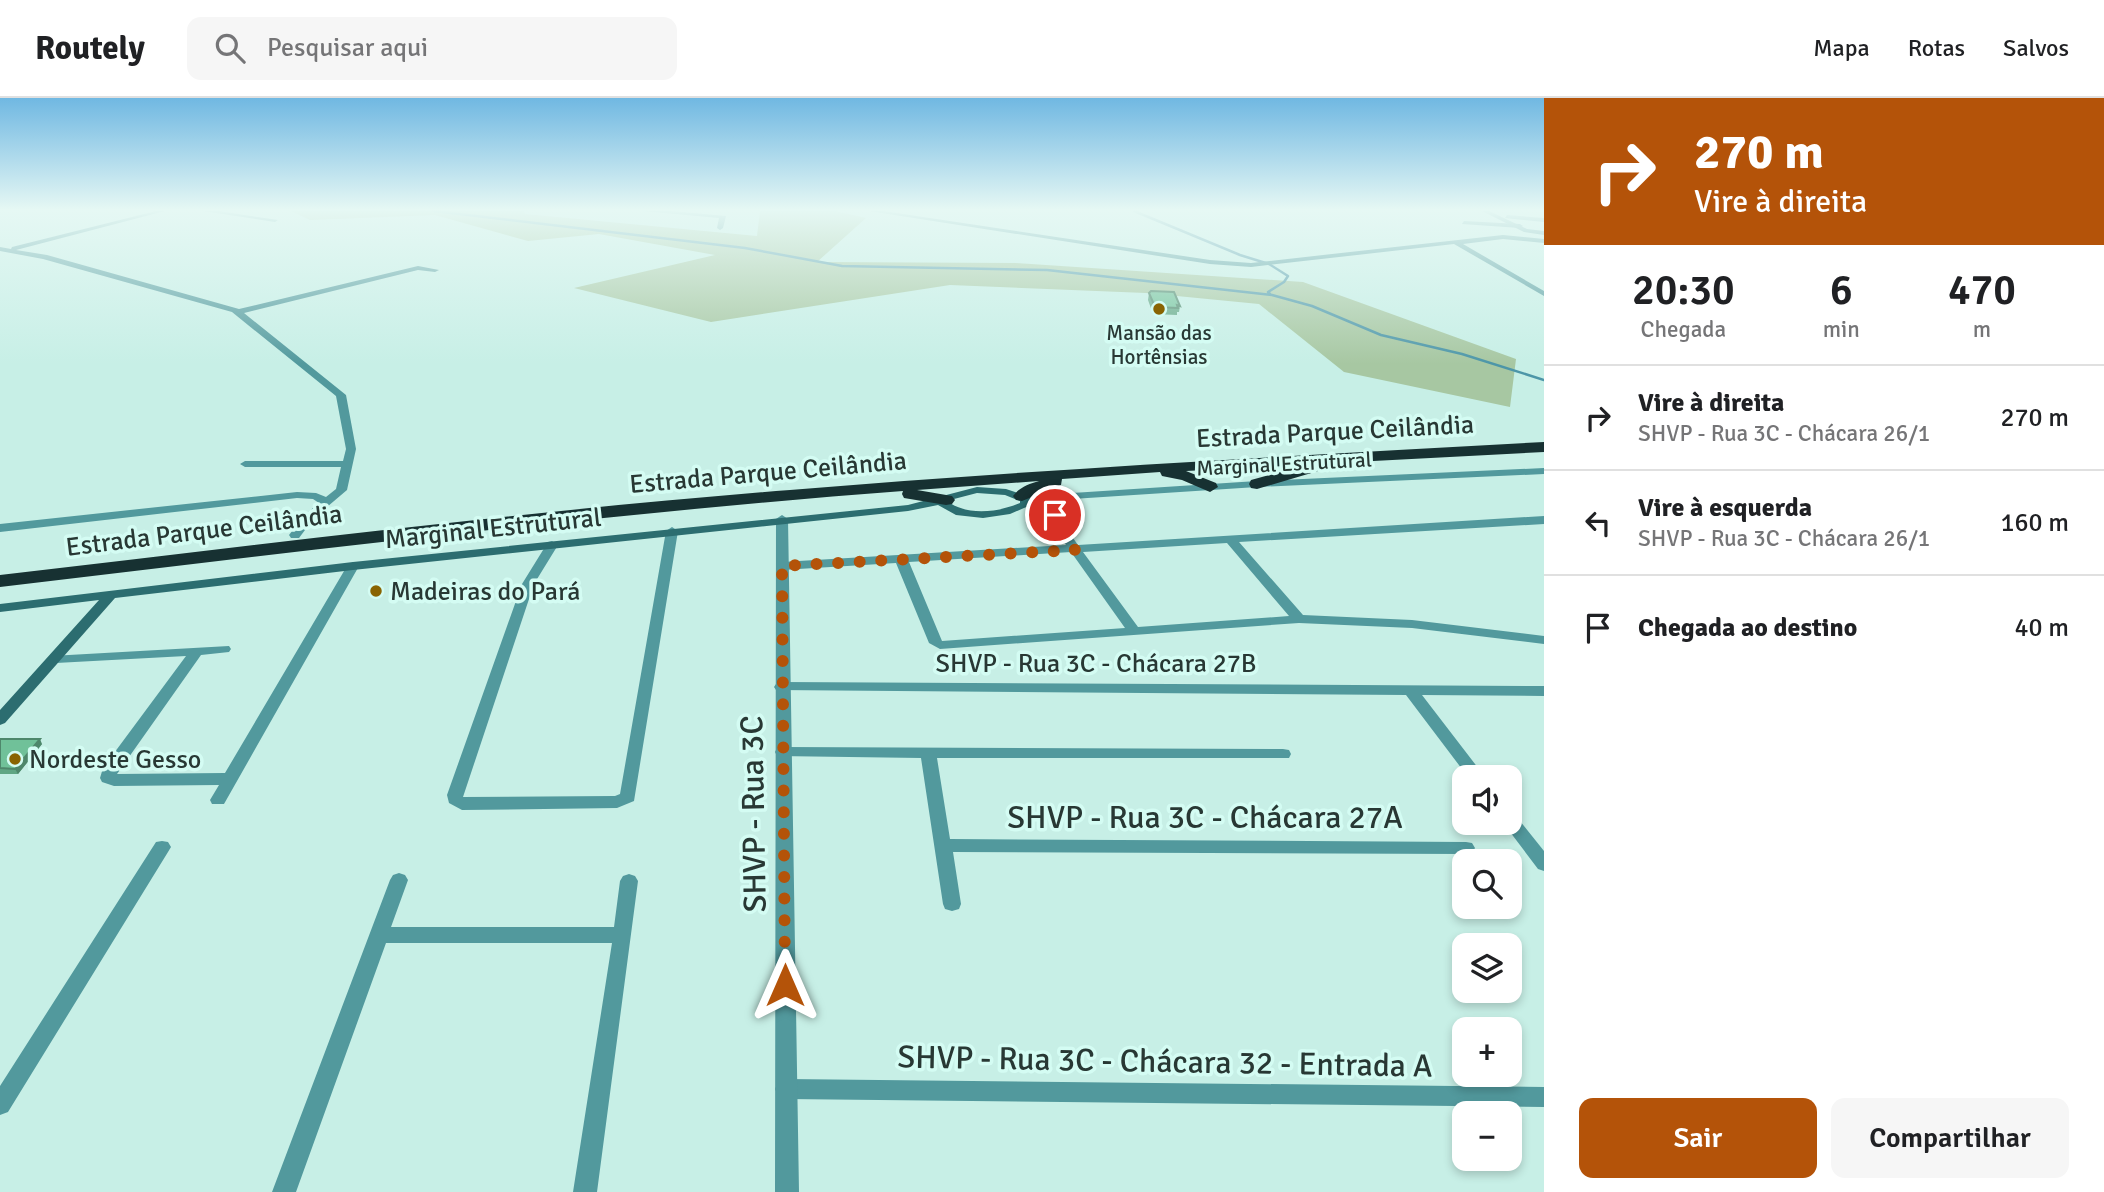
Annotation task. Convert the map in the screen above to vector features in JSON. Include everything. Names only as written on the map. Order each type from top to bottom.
[{"type":"highway","name":"Estrada Parque Ceilândia","points":[[0,569],[295,535],[847,478],[1245,451],[1544,436]]},
{"type":"highway","name":"Estrada Parque Ceilândia","points":[[0,581],[435,529],[855,489],[1114,470],[1544,447]]},
{"type":"highway","points":[[1257,484],[1363,456]]},
{"type":"highway","points":[[1114,470],[1158,471],[1186,476],[1210,487]]},
{"type":"highway","points":[[1032,498],[1046,484],[1096,472]]},
{"type":"highway","points":[[855,489],[947,503]]},
{"type":"main road","points":[[977,490],[1006,492],[1032,498],[1020,508],[992,513],[966,513],[947,503],[961,492],[977,490]]},
{"type":"main road","name":"Marginal Estrutural","points":[[0,608],[353,566],[549,550],[672,531],[947,503]]},
{"type":"main road","points":[[0,720],[111,595]]},
{"type":"street","points":[[62,262],[237,311],[341,395],[351,449],[341,490],[295,535]]},
{"type":"street","points":[[1218,262],[1251,265],[1277,262]]},
{"type":"street","points":[[1490,262],[1544,293]]},
{"type":"street","points":[[237,311],[425,264]]},
{"type":"street","points":[[237,311],[418,268],[435,270]]},
{"type":"street","points":[[245,464],[347,464]]},
{"type":"street","name":"Marginal Estrutural","points":[[1032,498],[1257,484],[1544,471]]},
{"type":"street","points":[[0,528],[297,495],[316,496],[326,502]]},
{"type":"street","points":[[1032,498],[1045,515],[1055,520],[1134,631]]},
{"type":"street","name":"SHVP - Rua 3C","points":[[782,519],[781,687],[787,1192]]},
{"type":"street","points":[[782,566],[1544,520]]},
{"type":"street","points":[[549,550],[528,584],[455,795],[457,802],[617,802],[628,797],[672,531]]},
{"type":"street","points":[[1230,539],[1299,619]]},
{"type":"street","points":[[901,559],[936,643],[940,645],[1299,619],[1412,624],[1544,640]]},
{"type":"street","points":[[218,800],[353,566]]},
{"type":"street","points":[[56,659],[224,649]]},
{"type":"street","points":[[196,651],[109,772],[108,778],[231,779]]},
{"type":"street","name":"SHVP - Rua 3C - Chácara 27B","points":[[781,687],[1544,691]]},
{"type":"street","points":[[1410,690],[1468,765]]},
{"type":"street","points":[[783,752],[1283,754]]},
{"type":"street","points":[[928,752],[953,904]]},
{"type":"street","points":[[1522,835],[1544,864]]},
{"type":"street","name":"SHVP - Rua 3C - Chácara 27A","points":[[943,845],[1466,848]]},
{"type":"street","points":[[0,1105],[162,847]]},
{"type":"street","points":[[284,1192],[381,935],[399,880]]},
{"type":"street","points":[[585,1192],[629,881]]},
{"type":"street","points":[[381,935],[623,934]]},
{"type":"street","name":"SHVP - Rua 3C - Chácara 32 - Entrada A","points":[[786,1089],[1544,1097]]},
{"type":"green space","points":[[685,262],[1016,263],[1303,282],[1516,359],[1510,407],[1344,372],[1259,304],[1146,293],[950,285],[711,322],[574,288]]},
{"type":"building","points":[[1174,292],[1180,306],[1155,307],[1149,293]]},
{"type":"building","name":"Nordeste Gesso","points":[[0,739],[40,739],[15,769],[0,768]]},
{"type":"waterway","points":[[821,262],[842,266],[1047,270],[1271,295]]},
{"type":"waterway","points":[[1263,262],[1288,276],[1284,282],[1268,292],[1271,295]]},
{"type":"waterway","points":[[1271,295],[1312,306],[1381,335],[1462,354],[1544,380]]},
{"type":"place","name":"Mansão das Hortênsias","points":[[1159,309]]},
{"type":"place","name":"Madeiras do Pará","points":[[376,591]]},
{"type":"place","name":"Nordeste Gesso","points":[[15,759]]},
{"type":"route","points":[[785,985],[782,566],[1075,550],[1055,520],[1055,515]]}]
